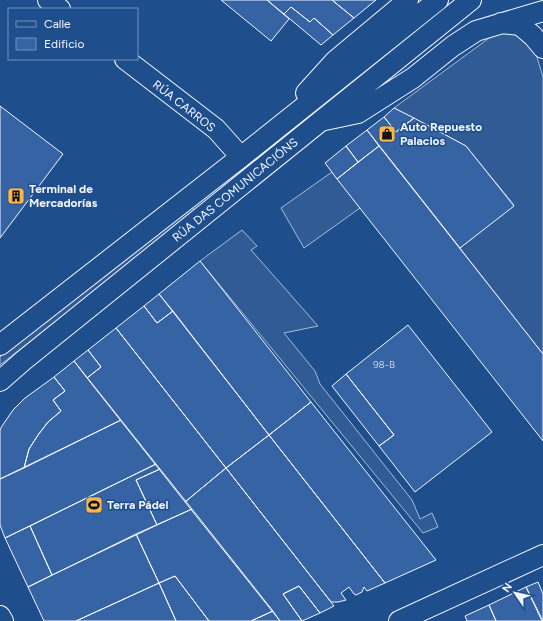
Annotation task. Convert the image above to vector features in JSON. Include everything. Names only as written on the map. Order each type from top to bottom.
[{"type":"street","points":[[48,0],[59,8]]},
{"type":"street","points":[[290,118],[308,90],[335,61],[408,0]]},
{"type":"street","name":"RÚA DAS COMUNICACIÓNS","points":[[0,345],[438,0]]},
{"type":"street","name":"RÚA DAS COMUNICACIÓNS","points":[[0,381],[36,350],[471,0]]},
{"type":"street","points":[[321,121],[358,113],[413,78],[459,42],[476,31],[543,11]]},
{"type":"street","points":[[501,23],[520,25],[533,36],[543,48]]},
{"type":"street","name":"RÚA CARROS","points":[[126,60],[216,129],[240,157]]},
{"type":"street","points":[[399,621],[543,555]]},
{"type":"street","points":[[0,616],[3,621]]},
{"type":"shaded area","points":[[500,30],[521,36],[535,51],[543,77],[543,354],[460,248],[514,205],[466,146],[394,108]]},
{"type":"shaded area","points":[[332,172],[360,208],[304,248],[281,208]]},
{"type":"shaded area","points":[[191,205],[195,212],[0,365],[0,357],[6,351]]},
{"type":"shaded area","points":[[242,230],[257,246],[251,250],[318,326],[284,333],[315,371],[320,384],[412,500],[420,519],[432,513],[438,527],[423,533],[200,261]]},
{"type":"building","points":[[221,0],[267,0],[289,19],[271,41]]},
{"type":"building","points":[[267,0],[332,0],[354,18],[333,35],[314,18],[310,22],[291,7],[284,14]]},
{"type":"building","points":[[332,0],[376,0],[354,18]]},
{"type":"building","points":[[291,7],[310,22],[314,18],[333,35],[321,45],[284,14]]},
{"type":"building","name":"Terminal de Mercadorías","points":[[0,106],[63,154],[0,238]]},
{"type":"building","points":[[394,108],[414,118],[396,132],[384,117]]},
{"type":"building","points":[[384,117],[396,132],[414,118],[466,146],[514,206],[460,248],[367,130]]},
{"type":"building","points":[[367,130],[379,146],[358,162],[346,146]]},
{"type":"building","points":[[346,146],[358,162],[337,179],[325,163]]},
{"type":"building","points":[[379,146],[543,354],[543,441],[337,179]]},
{"type":"building","points":[[200,261],[311,402],[269,435],[159,294]]},
{"type":"building","points":[[159,294],[173,311],[157,323],[144,306]]},
{"type":"building","points":[[144,306],[157,323],[173,311],[269,435],[226,468],[116,328]]},
{"type":"building","points":[[408,325],[492,432],[415,492],[379,446],[394,435],[346,374]]},
{"type":"building","points":[[116,328],[226,468],[185,502],[87,378],[101,367],[88,350]]},
{"type":"building","points":[[88,350],[101,367],[87,378],[74,361]]},
{"type":"building","points":[[74,361],[121,420],[24,468],[29,449],[38,435],[48,422],[61,411],[53,400],[65,391],[54,377]]},
{"type":"building","points":[[346,374],[394,435],[379,446],[332,386]]},
{"type":"building","points":[[54,377],[65,391],[53,400],[61,411],[48,422],[38,435],[29,449],[24,468],[0,479],[0,430],[2,426],[13,410],[25,398]]},
{"type":"building","points":[[311,402],[436,560],[385,583],[269,435]]},
{"type":"building","points":[[121,420],[156,464],[5,538],[0,525],[0,479]]},
{"type":"building","points":[[269,435],[385,583],[367,591],[364,587],[362,592],[356,595],[349,587],[341,593],[346,600],[331,602],[226,468]]},
{"type":"building","points":[[156,464],[160,469],[136,480],[157,525],[52,575],[30,526]]},
{"type":"building","points":[[226,468],[334,606],[320,613],[299,586],[283,594],[302,621],[280,621],[185,502]]},
{"type":"building","points":[[160,469],[192,509],[157,525],[136,480]]},
{"type":"building","points":[[192,509],[273,611],[251,621],[209,621],[175,576],[159,583],[136,534]]},
{"type":"building","points":[[30,526],[52,575],[28,587],[5,538]]},
{"type":"building","points":[[136,534],[159,583],[76,621],[44,621],[28,587]]},
{"type":"building","points":[[175,576],[209,621],[176,621],[159,583]]},
{"type":"building","points":[[538,582],[543,594],[543,621],[526,587]]},
{"type":"building","points":[[159,583],[176,621],[76,621]]},
{"type":"building","points":[[299,586],[320,613],[302,621],[283,594]]},
{"type":"building","points":[[526,587],[542,621],[496,621],[489,605]]},
{"type":"building","points":[[489,605],[496,621],[467,621],[465,616]]},
{"type":"building","points":[[273,611],[280,621],[251,621]]},
{"type":"place","name":"Auto Repuesto Palacios","points":[[387,134]]},
{"type":"place","name":"Terminal de Mercadorías","points":[[16,196]]},
{"type":"place","name":"Terra Pádel","points":[[94,505]]}]
